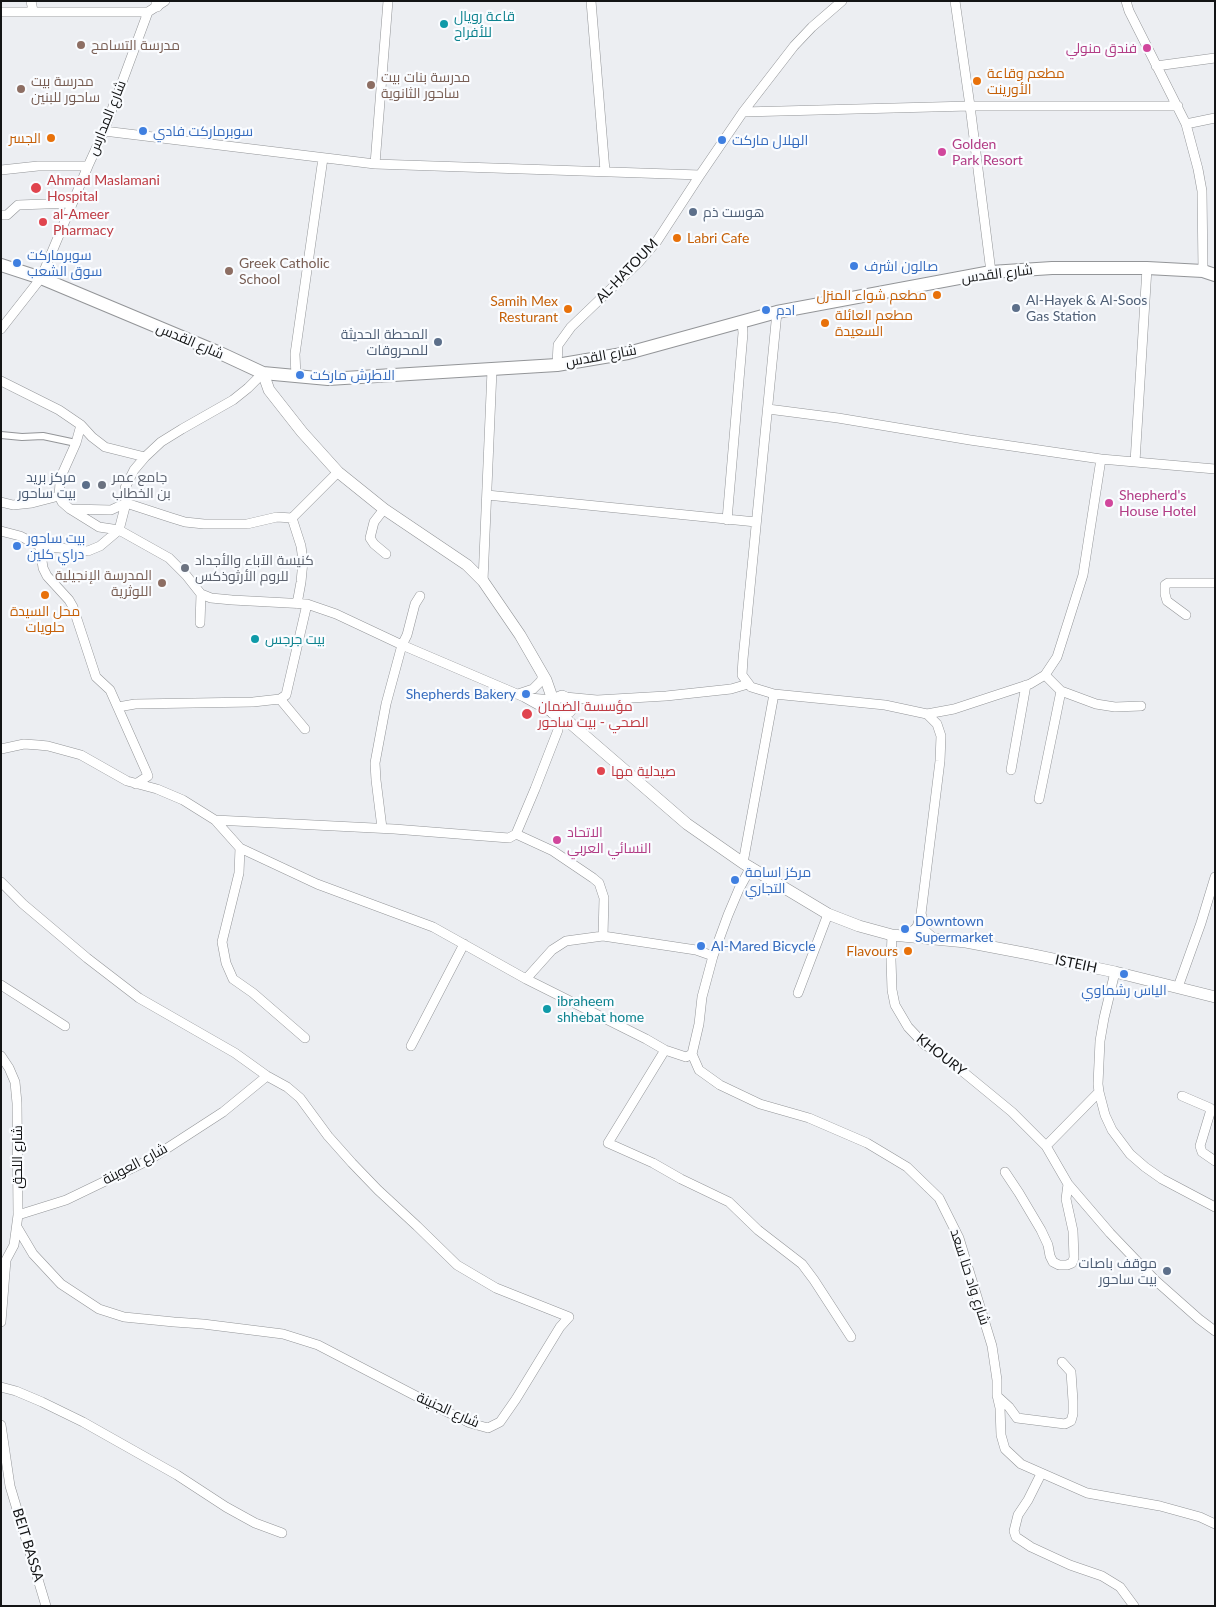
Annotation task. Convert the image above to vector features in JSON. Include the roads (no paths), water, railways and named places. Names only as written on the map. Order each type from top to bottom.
[{"type":"main road","name":"شارع القدس","points":[[1,265],[41,278],[263,373],[328,380],[557,365],[628,353],[777,312],[991,272],[1052,268],[1147,268],[1209,273]]},
{"type":"street","points":[[31,1],[33,11]]},
{"type":"street","points":[[375,164],[388,1]]},
{"type":"street","points":[[591,1],[605,171]]},
{"type":"street","name":"AL-HATOUM","points":[[557,365],[558,345],[571,328],[639,262],[657,241],[743,112],[794,46],[812,27],[842,1]]},
{"type":"street","points":[[955,1],[991,272]]},
{"type":"street","points":[[1126,1],[1129,11],[1186,124],[1202,191],[1209,273]]},
{"type":"street","points":[[1,12],[157,5]]},
{"type":"street","name":"شارع المدارس","points":[[1,329],[41,278],[157,5]]},
{"type":"street","points":[[1156,66],[1215,58]]},
{"type":"street","points":[[743,112],[970,106],[1178,106]]},
{"type":"street","points":[[1186,124],[1215,118]]},
{"type":"street","points":[[104,131],[375,164],[700,175]]},
{"type":"street","points":[[296,378],[295,354],[323,158]]},
{"type":"street","points":[[1,170],[38,166],[88,166]]},
{"type":"street","points":[[1,214],[7,215],[18,205],[72,203]]},
{"type":"street","points":[[1135,462],[1147,268]]},
{"type":"street","points":[[777,312],[743,659],[742,675],[751,687],[774,694],[885,705],[927,714],[954,709],[1026,686],[1045,675],[1057,657],[1083,574],[1101,459]]},
{"type":"street","points":[[727,520],[743,333],[742,322]]},
{"type":"street","points":[[483,581],[492,370]]},
{"type":"street","points":[[1,532],[20,536],[40,546],[88,551],[100,546],[119,530],[126,502],[125,488],[134,470],[145,456],[161,442],[233,400],[263,373],[269,390],[302,432],[338,472],[384,510],[467,565],[483,581],[520,635],[545,677],[553,700],[551,706],[558,715],[558,730],[516,834],[508,838],[382,828],[215,820]]},
{"type":"street","points":[[1,381],[59,410],[81,425],[105,447],[145,456]]},
{"type":"street","points":[[768,409],[1101,459],[1215,469]]},
{"type":"street","points":[[81,425],[64,472],[59,496],[62,502],[98,528],[119,530],[169,558],[201,594],[211,598],[232,600],[307,604],[336,614],[402,645],[521,696],[558,715],[568,713],[571,708],[570,701],[545,677]]},
{"type":"street","points":[[1,435],[43,436],[76,443]]},
{"type":"street","points":[[70,509],[111,510],[126,502],[185,522],[204,524],[247,524],[277,517],[292,518],[338,472]]},
{"type":"street","points":[[487,495],[756,522]]},
{"type":"street","points":[[1,502],[13,505],[32,504],[59,496]]},
{"type":"street","points":[[384,510],[374,522],[370,538],[386,554]]},
{"type":"street","points":[[292,518],[301,546],[302,561],[297,604]]},
{"type":"street","points":[[40,546],[43,568],[47,576],[74,607],[96,677],[110,690],[150,778],[167,793],[183,800],[215,820],[240,848],[317,884],[433,927],[535,984],[588,1009],[665,1050],[686,1057],[692,1054],[699,1024],[702,997],[713,956],[747,865],[774,694]]},
{"type":"street","points":[[467,565],[476,563],[484,553]]},
{"type":"street","points":[[1186,615],[1167,601],[1165,585],[1168,583],[1215,583]]},
{"type":"street","points":[[200,623],[201,594]]},
{"type":"street","points":[[382,828],[375,763],[386,704],[402,645],[407,636],[415,604],[420,596]]},
{"type":"street","points":[[118,706],[134,704],[252,702],[280,699],[286,695],[307,604]]},
{"type":"street","points":[[1045,675],[1060,691],[1096,704],[1115,707],[1141,706]]},
{"type":"street","points":[[521,696],[545,677]]},
{"type":"street","points":[[521,696],[553,700],[558,697],[565,697],[597,700],[666,696],[731,689],[748,684]]},
{"type":"street","points":[[1011,770],[1026,686]]},
{"type":"street","points":[[1040,799],[1060,691]]},
{"type":"street","points":[[280,699],[305,729]]},
{"type":"street","points":[[571,708],[597,700]]},
{"type":"street","points":[[906,937],[917,927],[921,914],[940,761],[941,736],[937,724],[927,714]]},
{"type":"street","name":"ISTEIH","points":[[558,715],[687,824],[747,865],[828,914],[859,926],[892,935],[966,942],[1020,952],[1115,972],[1215,998]]},
{"type":"street","points":[[1,749],[24,744],[48,746],[81,754],[127,781],[136,784],[150,778]]},
{"type":"street","points":[[516,834],[553,851],[599,884],[604,898],[603,936]]},
{"type":"street","points":[[240,848],[239,873],[222,942],[226,963],[233,979],[253,993],[305,1038]]},
{"type":"street","points":[[1178,987],[1201,923],[1215,876]]},
{"type":"street","points":[[1,882],[23,904],[87,958],[139,998],[235,1053],[266,1076]]},
{"type":"street","points":[[798,993],[828,914]]},
{"type":"street","points":[[921,914],[924,930],[935,939]]},
{"type":"street","name":"KHOURY","points":[[892,935],[892,990],[895,1005],[908,1027],[925,1045],[945,1057],[1012,1112],[1046,1146],[1068,1184],[1110,1233],[1155,1280],[1198,1319],[1215,1331]]},
{"type":"street","points":[[526,979],[552,950],[566,941],[603,936],[696,950],[713,956]]},
{"type":"street","points":[[411,1046],[464,944]]},
{"type":"street","points":[[1115,972],[1101,1033],[1099,1092],[1105,1114],[1112,1130],[1130,1154],[1162,1179],[1215,1207]]},
{"type":"street","points":[[1,985],[64,1026]]},
{"type":"street","points":[[665,1050],[608,1143],[653,1162],[681,1179],[729,1202],[758,1230],[802,1264],[851,1337]]},
{"type":"street","name":"شارع واد حنا سعد","points":[[692,1054],[699,1070],[720,1085],[760,1104],[809,1118],[867,1143],[907,1167],[939,1198],[959,1238],[992,1346],[1004,1449],[1021,1464],[1088,1493],[1160,1506],[1200,1517],[1215,1524]]},
{"type":"street","name":"شارع اللحق","points":[[1,1056],[15,1082],[17,1103],[18,1215],[14,1246],[4,1260]]},
{"type":"street","name":"شارع العوينة","points":[[18,1215],[66,1200],[149,1160],[223,1112],[266,1076]]},
{"type":"street","name":"شارع الجنينة","points":[[17,1227],[33,1254],[60,1284],[99,1309],[124,1317],[283,1334],[318,1346],[470,1423],[488,1428],[500,1422],[560,1327],[569,1316],[496,1288],[457,1265],[352,1163],[328,1136],[300,1098],[287,1087],[266,1076]]},
{"type":"street","points":[[1046,1146],[1099,1092]]},
{"type":"street","points":[[1182,1096],[1210,1108],[1200,1146],[1202,1152],[1215,1161]]},
{"type":"street","points":[[1005,1172],[1041,1230],[1053,1262],[1059,1265],[1067,1265],[1074,1258],[1073,1231],[1066,1199],[1068,1184]]},
{"type":"street","points":[[1,1322],[4,1260]]},
{"type":"street","points":[[997,1396],[1010,1407],[1018,1418],[1066,1424],[1071,1421],[1073,1414],[1070,1372],[1062,1362]]},
{"type":"street","points":[[1,1387],[42,1402],[82,1422],[169,1470],[226,1507],[255,1523],[282,1533]]},
{"type":"street","name":"BEIT BASSA","points":[[1,1425],[10,1486],[16,1511],[30,1548],[46,1606]]},
{"type":"street","points":[[1041,1474],[1018,1515],[1014,1531],[1016,1537],[1030,1547],[1070,1565],[1102,1576],[1120,1587],[1134,1606]]},
{"type":"place","name":"قاعة رويال للأفراح","points":[[444,24]]},
{"type":"place","name":"مدرسة التسامح","points":[[81,45]]},
{"type":"place","name":"فندق منولي","points":[[1147,48]]},
{"type":"place","name":"مطعم وقاعة الأورينت","points":[[977,81]]},
{"type":"place","name":"مدرسة بنات بيت ساحور الثانوية","points":[[371,85]]},
{"type":"place","name":"مدرسة بيت ساحور للبنين","points":[[21,89]]},
{"type":"place","name":"سوبرماركت فادي","points":[[143,131]]},
{"type":"place","name":"الجسر","points":[[51,138]]},
{"type":"place","name":"الهلال ماركت","points":[[722,140]]},
{"type":"place","name":"Golden Park Resort","points":[[942,152]]},
{"type":"place","name":"Ahmad Maslamani Hospital","points":[[36,188]]},
{"type":"place","name":"هوست ذم","points":[[693,212]]},
{"type":"place","name":"al-Ameer Pharmacy","points":[[43,222]]},
{"type":"place","name":"Labri Cafe","points":[[677,238]]},
{"type":"place","name":"سوبرماركت سوق الشعب","points":[[17,263]]},
{"type":"place","name":"صالون اشرف","points":[[854,266]]},
{"type":"place","name":"Greek Catholic School","points":[[229,271]]},
{"type":"place","name":"مطعم شواء المنزل","points":[[937,295]]},
{"type":"place","name":"Al-Hayek & Al-Soos Gas Station","points":[[1016,308]]},
{"type":"place","name":"Samih Mex Resturant","points":[[568,309]]},
{"type":"place","name":"ادم","points":[[766,310]]},
{"type":"place","name":"مطعم العائلة السعيدة","points":[[825,323]]},
{"type":"place","name":"المحطة الحديثة للمحروقات","points":[[438,342]]},
{"type":"place","name":"الاطرش ماركت","points":[[300,375]]},
{"type":"place","name":"مركز بريد بيت ساحور","points":[[86,485]]},
{"type":"place","name":"جامع عمر بن الخطاب","points":[[102,485]]},
{"type":"place","name":"Shepherd's House Hotel","points":[[1109,503]]},
{"type":"place","name":"بيت ساحور دراي كلين","points":[[17,546]]},
{"type":"place","name":"كنيسة الآباء والأجداد للروم الأرثوذكس","points":[[185,568]]},
{"type":"place","name":"المدرسة الإنجيلية اللوثرية","points":[[162,583]]},
{"type":"place","name":"محل السيدة حلويات","points":[[45,595]]},
{"type":"place","name":"بيت جرجس","points":[[255,639]]},
{"type":"place","name":"Shepherds Bakery","points":[[526,694]]},
{"type":"place","name":"مؤسسة الضمان الصحي - بيت ساحور","points":[[527,714]]},
{"type":"place","name":"صيدلية مها","points":[[601,771]]},
{"type":"place","name":"الاتحاد النسائي العربي","points":[[557,840]]},
{"type":"place","name":"مركز اسامة التجاري","points":[[735,880]]},
{"type":"place","name":"Downtown Supermarket","points":[[905,929]]},
{"type":"place","name":"Al-Mared Bicycle","points":[[701,946]]},
{"type":"place","name":"Flavours","points":[[908,951]]},
{"type":"place","name":"الياس رشماوي","points":[[1124,974]]},
{"type":"place","name":"ibraheem shhebat home","points":[[547,1009]]},
{"type":"place","name":"موقف باصات بيت ساحور","points":[[1167,1271]]}]
